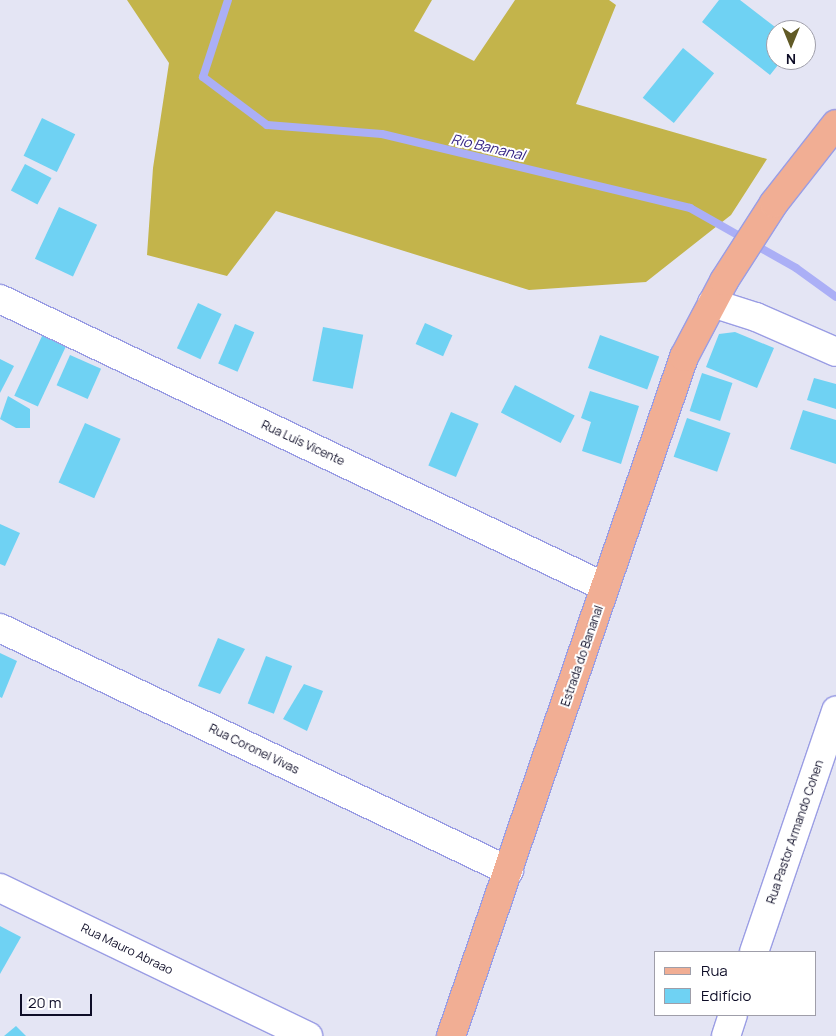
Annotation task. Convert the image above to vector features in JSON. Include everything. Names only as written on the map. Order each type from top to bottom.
[{"type":"main road","name":"Estrada do Bananal","points":[[451,1036],[509,871],[658,426],[718,292],[774,203],[836,124]]},
{"type":"street","points":[[718,292],[756,317],[836,352]]},
{"type":"street","name":"Rua Luís Vicente","points":[[0,299],[605,587]]},
{"type":"street","name":"Rua Coronel Vivas","points":[[0,628],[509,871]]},
{"type":"street","name":"Rua Pastor Armando Cohen","points":[[754,951],[836,711]]},
{"type":"street","name":"Rua Mauro Abraao","points":[[0,888],[308,1036]]},
{"type":"street","points":[[726,1036],[733,1016]]},
{"type":"shaded area","points":[[127,0],[432,0],[414,31],[474,61],[515,0],[609,0],[616,5],[576,104],[767,159],[731,215],[646,282],[529,290],[276,211],[227,276],[147,255],[153,168],[169,63]]},
{"type":"building","points":[[719,0],[740,0],[766,20],[766,70],[774,70],[770,75],[702,22]]},
{"type":"building","points":[[683,48],[714,73],[674,123],[643,98]]},
{"type":"building","points":[[42,118],[75,134],[57,172],[24,156]]},
{"type":"building","points":[[25,164],[51,178],[37,205],[11,190]]},
{"type":"building","points":[[59,207],[97,225],[73,276],[35,259]]},
{"type":"building","points":[[198,303],[222,314],[200,359],[177,348]]},
{"type":"building","points":[[425,323],[452,335],[443,356],[416,344]]},
{"type":"building","points":[[235,324],[254,332],[238,372],[218,364]]},
{"type":"building","points":[[323,327],[363,335],[353,389],[313,381]]},
{"type":"building","points":[[735,332],[774,348],[757,388],[706,367],[719,334]]},
{"type":"building","points":[[43,334],[67,345],[38,407],[14,396]]},
{"type":"building","points":[[600,335],[659,357],[647,389],[588,368]]},
{"type":"building","points":[[70,355],[101,369],[88,399],[57,385]]},
{"type":"building","points":[[0,359],[14,366],[0,393]]},
{"type":"building","points":[[702,373],[732,383],[720,421],[690,411]]},
{"type":"building","points":[[814,378],[836,384],[836,409],[807,400]]},
{"type":"building","points":[[515,385],[575,415],[561,443],[501,413]]},
{"type":"building","points":[[590,391],[639,406],[621,464],[582,451],[591,422],[581,418]]},
{"type":"building","points":[[8,396],[30,409],[30,428],[16,428],[0,419]]},
{"type":"building","points":[[803,410],[836,420],[836,464],[790,449]]},
{"type":"building","points":[[451,412],[479,424],[456,477],[428,465]]},
{"type":"building","points":[[687,418],[730,433],[717,472],[674,457]]},
{"type":"building","points":[[85,423],[121,439],[94,498],[59,482]]},
{"type":"building","points":[[0,524],[20,533],[5,566],[0,564]]},
{"type":"building","points":[[218,638],[245,649],[220,694],[198,686]]},
{"type":"building","points":[[0,653],[17,661],[2,698],[0,697]]},
{"type":"building","points":[[266,656],[292,666],[274,714],[248,704]]},
{"type":"building","points":[[304,684],[323,691],[307,731],[283,719]]},
{"type":"building","points":[[0,926],[21,937],[0,974]]},
{"type":"building","points":[[16,1026],[26,1036],[4,1036]]},
{"type":"waterway","name":"Rio Bananal","points":[[228,0],[203,77],[267,125],[382,134],[690,208],[796,268],[836,297]]}]
